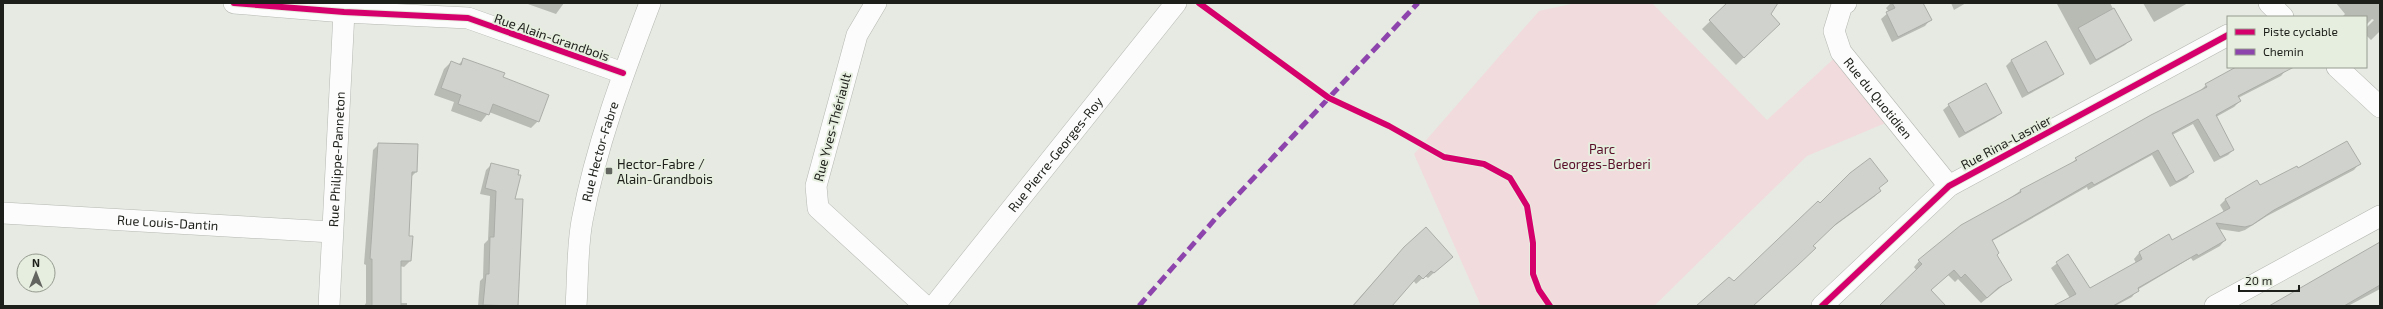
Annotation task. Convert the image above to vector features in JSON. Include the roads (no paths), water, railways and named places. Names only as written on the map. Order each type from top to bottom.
[{"type":"street","name":"Rue Alain-Grandbois","points":[[234,3],[344,12],[468,18],[623,74]]},
{"type":"street","name":"Rue Hector-Fabre","points":[[576,306],[582,223],[594,166],[623,74],[650,3]]},
{"type":"street","name":"Rue Yves-Thériault","points":[[876,3],[857,35],[816,186],[818,208],[925,306]]},
{"type":"street","name":"Rue Pierre-Georges-Roy","points":[[934,306],[1176,3]]},
{"type":"street","name":"Rue du Quotidien","points":[[1846,3],[1842,5],[1834,31],[1841,52],[1949,186]]},
{"type":"street","name":"Rue Philippe-Panneton","points":[[329,306],[344,12]]},
{"type":"street","name":"Rue Rina-Lasnier","points":[[1822,306],[1949,186],[2227,36]]},
{"type":"street","points":[[2338,68],[2380,107]]},
{"type":"street","name":"Rue Louis-Dantin","points":[[3,213],[332,232]]},
{"type":"street","points":[[2215,306],[2380,216]]},
{"type":"place","name":"Hector-Fabre / Alain-Grandbois","points":[[609,171]]},
{"type":"park label","name":"Parc Georges-Berberi","points":[[1602,156]]}]
